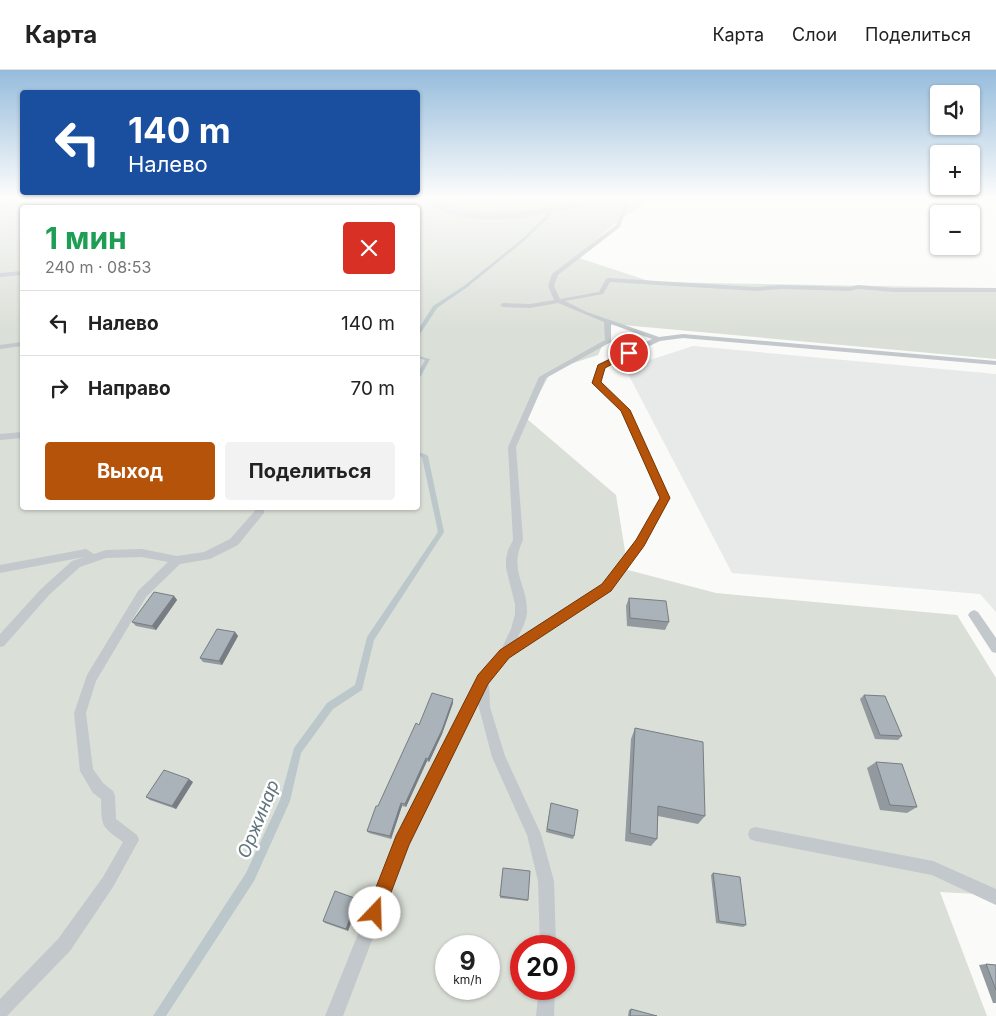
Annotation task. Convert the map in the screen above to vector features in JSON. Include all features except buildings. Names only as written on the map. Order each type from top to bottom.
[{"type":"lane","points":[[595,243],[555,274],[551,286],[557,300],[607,321],[658,339]]},
{"type":"lane","points":[[0,275],[20,273]]},
{"type":"lane","points":[[503,305],[530,306],[601,293],[608,280],[693,286],[734,286],[756,289],[782,286],[850,289],[858,287],[894,290],[996,290]]},
{"type":"lane","points":[[505,654],[521,614],[517,585],[512,573],[510,551],[518,540],[512,447],[543,377],[609,341],[607,321]]},
{"type":"lane","points":[[334,1016],[402,842],[483,680],[505,654],[606,587],[640,543],[665,498],[625,410],[597,383],[601,366],[658,339],[683,336],[996,363]]},
{"type":"lane","points":[[0,347],[20,344]]},
{"type":"lane","points":[[0,438],[20,434]]},
{"type":"lane","points":[[0,642],[45,592],[76,564],[106,554],[142,553],[177,560],[206,556],[234,542],[260,510]]},
{"type":"lane","points":[[0,569],[86,553],[92,559]]},
{"type":"lane","points":[[0,1012],[64,945],[108,882],[132,840],[109,823],[108,796],[98,788],[87,771],[80,713],[91,679],[142,594],[177,560]]},
{"type":"lane","points":[[974,615],[996,648]]},
{"type":"lane","points":[[483,680],[484,707],[499,757],[534,834],[546,881],[548,935]]},
{"type":"lane","points":[[755,834],[933,868],[996,897]]},
{"type":"lane","points":[[545,1016],[546,1000]]},
{"type":"shaded area","points":[[0,243],[20,243],[20,510],[420,510],[420,243],[592,243],[576,257],[652,282],[996,288],[996,359],[612,324],[598,355],[552,370],[526,418],[616,495],[628,570],[716,593],[957,615],[996,678],[996,895],[940,892],[987,1016],[0,1016]]},
{"type":"shaded area","points":[[693,346],[996,374],[996,612],[980,594],[732,573],[625,368]]},
{"type":"waterway","points":[[420,330],[435,307],[465,287],[519,243]]},
{"type":"waterway","name":"Оржинар","points":[[420,357],[428,359],[420,373]]},
{"type":"waterway","name":"Оржинар","points":[[159,1016],[250,877],[285,801],[297,751],[330,706],[359,687],[370,639],[441,532],[425,456],[420,455]]},
{"type":"route","points":[[375,913],[402,842],[483,680],[505,654],[606,587],[640,543],[665,498],[625,410],[597,383],[601,366],[629,353]]}]
